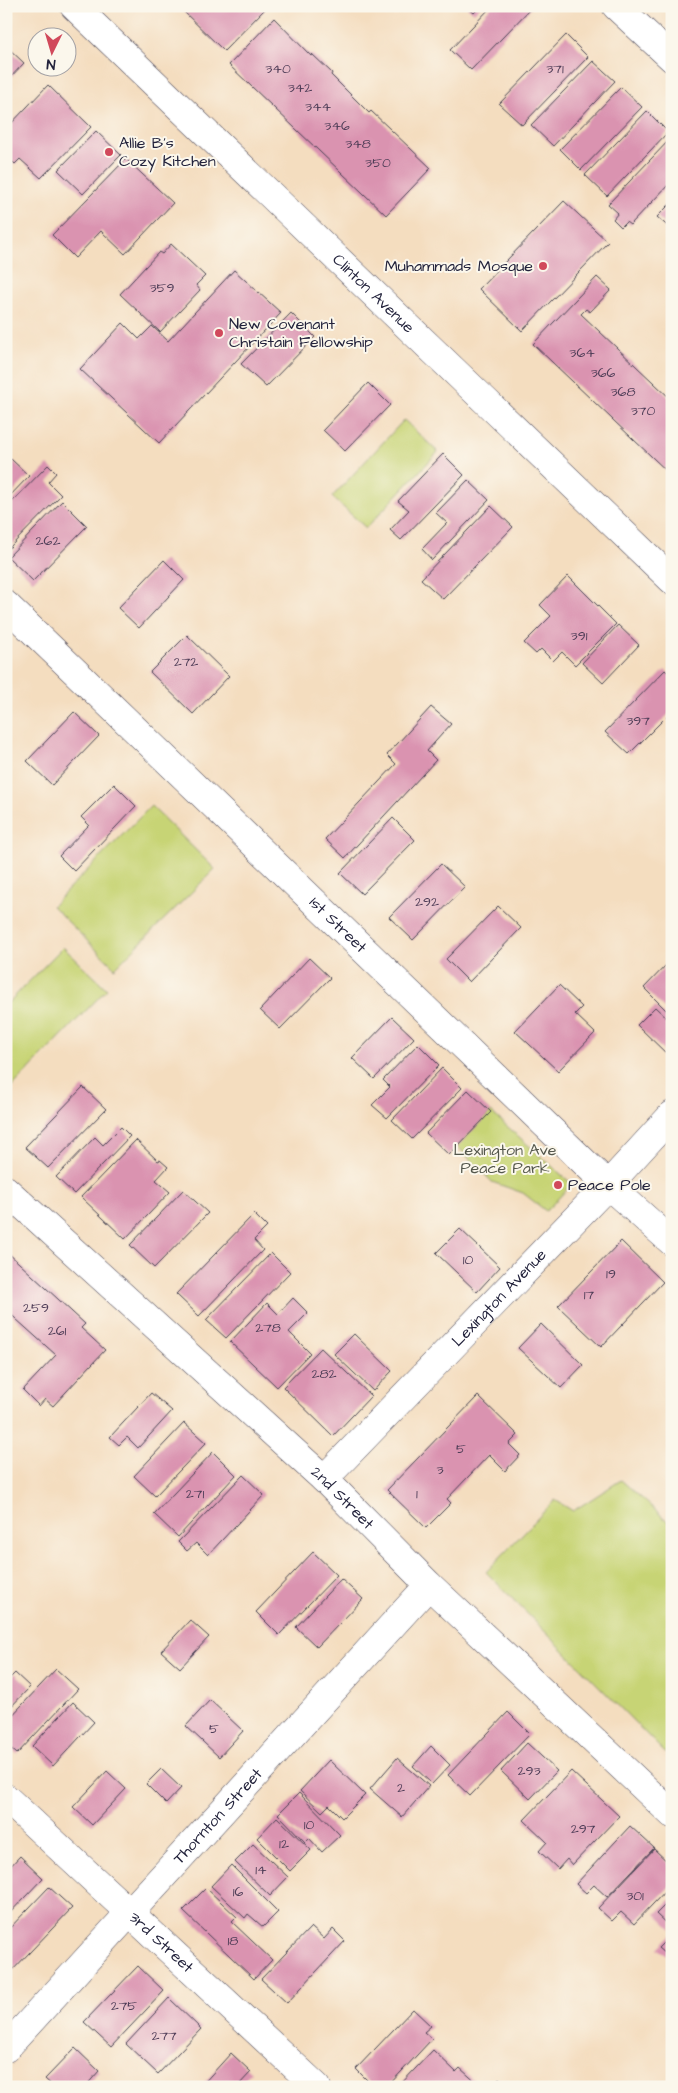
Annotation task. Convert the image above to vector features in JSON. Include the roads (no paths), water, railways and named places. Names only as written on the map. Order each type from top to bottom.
[{"type":"street","name":"Clinton Avenue","points":[[74,6],[672,580]]},
{"type":"street","points":[[616,6],[672,58]]},
{"type":"street","name":"1st Street","points":[[6,605],[608,1185],[672,1242]]},
{"type":"street","name":"Lexington Avenue","points":[[324,1479],[608,1185],[672,1114]]},
{"type":"street","name":"2nd Street","points":[[6,1190],[324,1479],[430,1585],[672,1814]]},
{"type":"street","name":"Thornton Street","points":[[6,2048],[430,1585]]},
{"type":"street","name":"3rd Street","points":[[6,1798],[316,2087]]},
{"type":"place","name":"Allie B's Cozy Kitchen","points":[[109,152]]},
{"type":"place","name":"Muhammads Mosque","points":[[543,266]]},
{"type":"place","name":"New Covenant Christain Fellowship","points":[[219,333]]},
{"type":"place","name":"Peace Pole","points":[[558,1185]]},
{"type":"park label","name":"Lexington Ave Peace Park","points":[[505,1159]]}]
